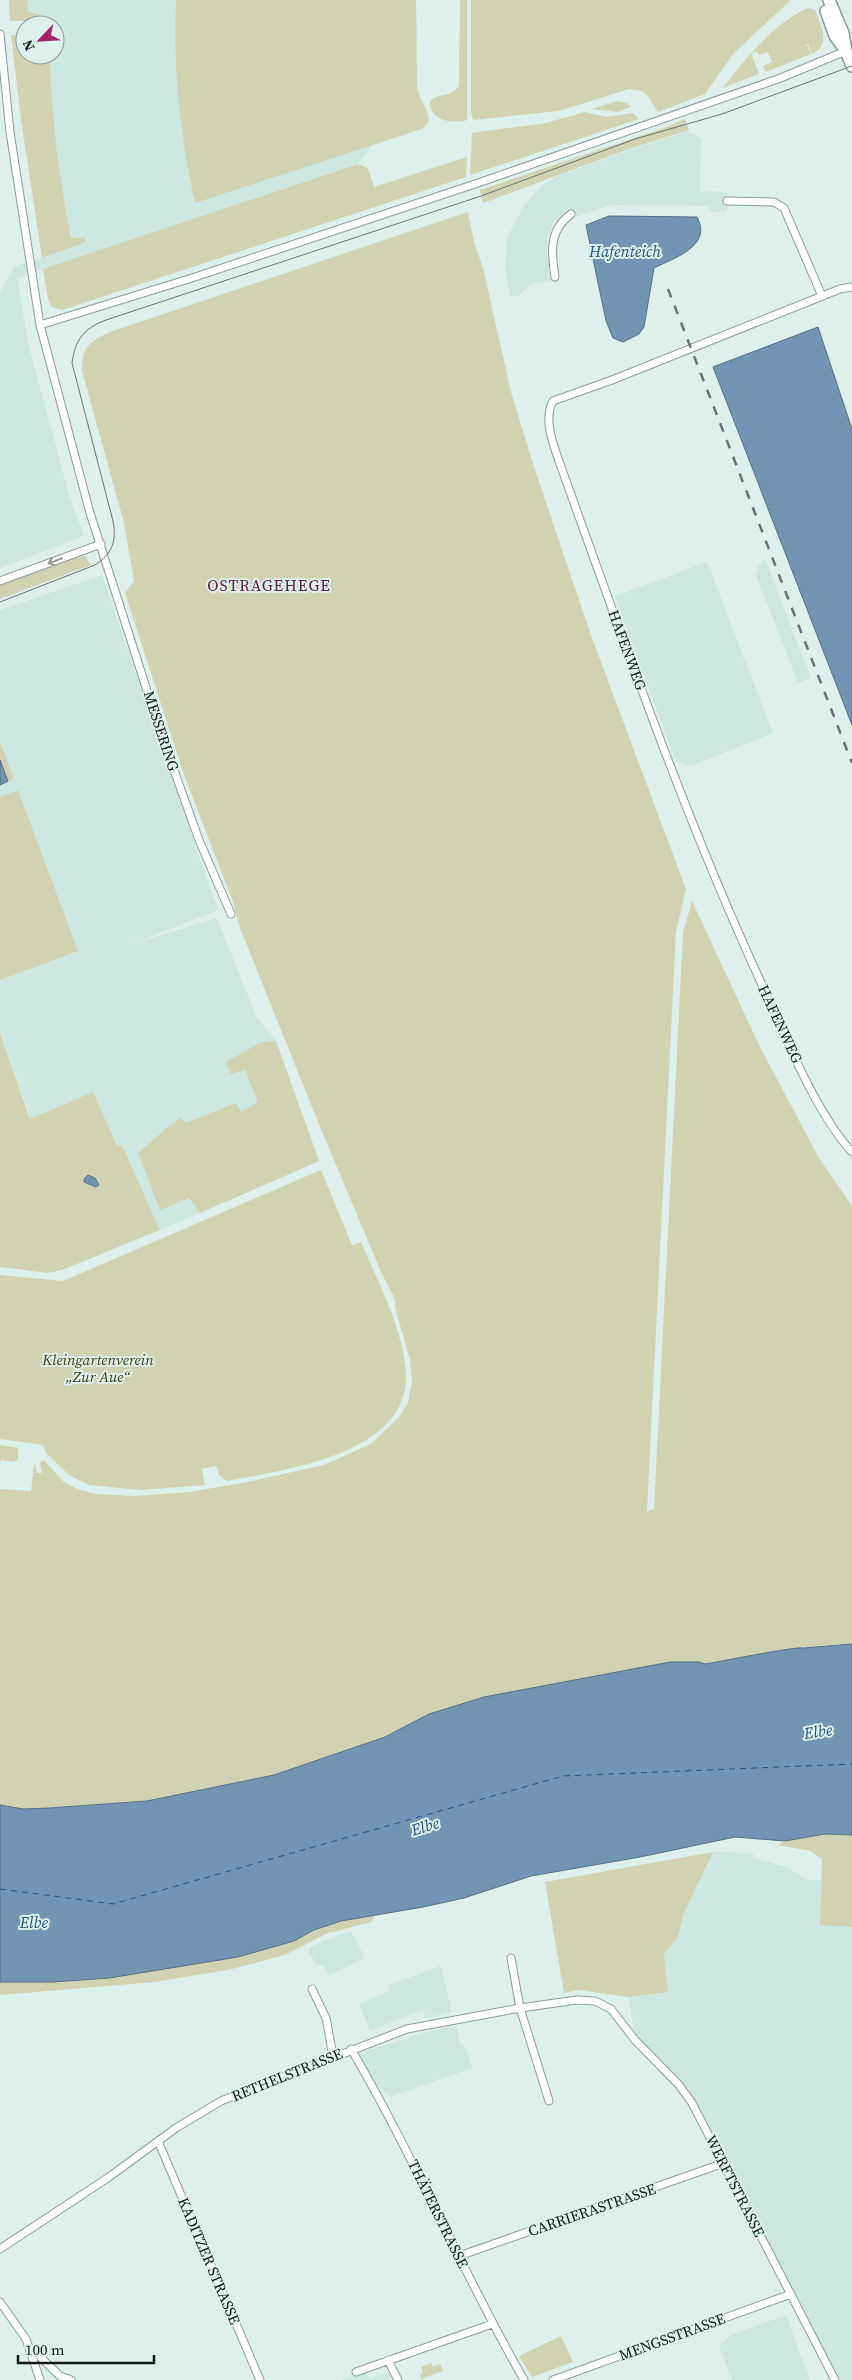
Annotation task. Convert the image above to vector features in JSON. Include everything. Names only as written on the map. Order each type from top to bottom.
[{"type":"main road","points":[[822,0],[835,36],[846,51]]},
{"type":"main road","points":[[829,0],[843,33],[846,51],[852,66]]},
{"type":"street","points":[[0,34],[7,107],[40,325],[478,183],[815,64],[846,51]]},
{"type":"street","points":[[727,201],[774,202],[784,208],[822,296]]},
{"type":"street","points":[[555,277],[551,250],[554,233],[562,221],[571,214]]},
{"type":"street","name":"HAFENWEG","points":[[852,287],[822,296],[612,380],[553,401],[548,410],[552,437],[565,478],[695,833],[790,1047],[828,1119],[852,1152]]},
{"type":"street","name":"MESSERING","points":[[40,325],[101,544],[180,786],[215,879],[231,914]]},
{"type":"street","points":[[0,581],[101,544]]},
{"type":"street","points":[[511,1958],[520,2008],[549,2101]]},
{"type":"street","points":[[312,1989],[326,2018],[334,2056]]},
{"type":"street","name":"RETHELSTRASSE","points":[[0,2249],[110,2177],[158,2141],[221,2101],[351,2049],[407,2029],[520,2008],[577,2000],[595,2001],[610,2009]]},
{"type":"street","name":"WERFTSTRASSE","points":[[610,2009],[635,2040],[679,2085],[692,2103],[835,2380]]},
{"type":"street","name":"THÄTERSTRASSE","points":[[351,2049],[404,2145],[492,2324],[524,2380]]},
{"type":"street","name":"KADITZER STRASSE","points":[[158,2141],[260,2380]]},
{"type":"street","name":"CARRIERASTRASSE","points":[[459,2256],[724,2163]]},
{"type":"street","name":"MENGSSTRASSE","points":[[553,2380],[791,2294]]},
{"type":"street","points":[[0,2302],[10,2313],[29,2346],[40,2380]]},
{"type":"street","points":[[0,2307],[10,2313]]},
{"type":"street","points":[[356,2372],[492,2324]]},
{"type":"street","points":[[29,2346],[60,2378],[70,2380]]},
{"type":"street","points":[[388,2360],[398,2380]]},
{"type":"shaded area","points":[[28,0],[416,0],[417,87],[358,164],[17,278],[28,343],[69,495],[84,536],[0,568],[0,292],[15,266],[58,253],[85,237],[71,238],[60,181],[51,102],[50,65],[65,65],[65,15],[40,15],[27,11]]},
{"type":"shaded area","points":[[688,131],[701,139],[700,191],[727,192],[727,211],[710,212],[709,206],[611,205],[573,218],[568,209],[554,222],[548,235],[547,250],[551,280],[532,284],[518,296],[510,297],[505,271],[507,238],[525,204],[543,185],[556,177],[626,151]]},
{"type":"shaded area","points":[[765,559],[811,678],[798,683],[756,575],[759,565]]},
{"type":"shaded area","points":[[707,562],[773,733],[693,765],[686,765],[674,757],[615,596]]},
{"type":"shaded area","points":[[102,575],[218,910],[132,944],[217,918],[256,1016],[276,1041],[319,1161],[160,1230],[122,1145],[91,1156],[36,1133],[0,1033],[0,610]]},
{"type":"shaded area","points":[[713,1852],[754,1854],[753,1858],[787,1867],[808,1880],[822,1880],[820,1924],[852,1927],[852,2380],[835,2380],[692,2103],[635,2040],[629,1997],[668,1992],[664,1954],[678,1937],[684,1913]]},
{"type":"shaded area","points":[[351,1931],[365,1958],[329,1976],[323,1965],[316,1966],[312,1956],[309,1957],[309,1948]]},
{"type":"shaded area","points":[[441,1966],[452,2012],[425,2018],[423,2010],[370,2031],[359,2004],[390,1991],[388,1985]]},
{"type":"shaded area","points":[[456,2026],[460,2043],[466,2049],[472,2068],[390,2097],[377,2085],[358,2054],[425,2032]]},
{"type":"shaded area","points":[[786,2315],[810,2380],[732,2380],[719,2346],[731,2335]]},
{"type":"shaded area","points":[[365,2371],[369,2379],[389,2372],[392,2380],[341,2380]]},
{"type":"green space","points":[[9,0],[28,0],[27,11],[40,15],[15,15],[15,21],[10,21]]},
{"type":"green space","points":[[176,0],[416,0],[417,87],[429,121],[422,129],[195,203],[185,152],[179,102],[175,26]]},
{"type":"green space","points":[[460,0],[467,0],[467,120],[455,122],[438,117],[431,108],[430,102],[436,97],[452,93],[459,86]]},
{"type":"green space","points":[[471,0],[791,0],[733,54],[705,94],[658,112],[647,95],[642,91],[629,89],[559,111],[473,120],[471,112]]},
{"type":"green space","points":[[809,8],[815,10],[823,35],[822,45],[818,50],[812,54],[808,44],[801,47],[807,45],[811,54],[766,72],[763,66],[772,62],[768,52],[759,55],[757,51],[752,53],[761,42],[785,21]]},
{"type":"green space","points":[[11,35],[15,35],[15,65],[50,65],[56,147],[71,238],[85,237],[86,242],[42,258],[21,120]]},
{"type":"green space","points":[[751,53],[759,74],[723,88],[740,66]]},
{"type":"green space","points":[[617,101],[627,103],[631,107],[617,112],[592,109]]},
{"type":"green space","points":[[585,112],[607,117],[633,113],[639,119],[470,175],[472,133],[546,123]]},
{"type":"green space","points":[[685,119],[689,130],[626,150],[483,203],[480,190],[664,128]]},
{"type":"green space","points":[[467,157],[466,177],[62,310],[52,307],[48,299],[43,269],[358,164],[368,168],[374,187]]},
{"type":"green space","points":[[468,212],[474,242],[483,268],[511,392],[534,467],[592,638],[686,889],[676,932],[647,1511],[654,1509],[683,933],[692,901],[760,1047],[819,1158],[852,1206],[852,1644],[796,1648],[705,1664],[699,1662],[670,1662],[484,1697],[429,1714],[385,1737],[274,1775],[147,1801],[23,1809],[0,1805],[0,1489],[31,1491],[34,1465],[35,1463],[37,1473],[42,1473],[40,1462],[44,1460],[63,1481],[77,1489],[96,1494],[133,1496],[190,1492],[324,1465],[371,1444],[398,1418],[408,1403],[412,1382],[410,1360],[396,1311],[394,1297],[381,1272],[318,1122],[240,928],[233,902],[183,772],[125,593],[134,581],[124,523],[82,371],[83,356],[85,350],[92,342],[110,332]]},
{"type":"green space","points":[[85,556],[91,565],[0,599],[0,585],[66,560]]},
{"type":"green space","points":[[0,741],[14,779],[0,785]]},
{"type":"green space","points":[[18,790],[78,951],[0,980],[0,797]]},
{"type":"green space","points":[[0,1033],[30,1119],[93,1092],[117,1146],[122,1145],[160,1230],[62,1270],[48,1273],[0,1267]]},
{"type":"green space","points":[[276,1041],[319,1161],[200,1213],[189,1198],[160,1210],[138,1153],[181,1118],[186,1123],[236,1103],[241,1112],[258,1102],[245,1070],[231,1074],[225,1062],[262,1042]]},
{"type":"green space","name":"Kleingartenverein „Zur Aue“","points":[[321,1170],[352,1245],[361,1242],[400,1337],[406,1371],[402,1399],[389,1422],[367,1439],[341,1453],[311,1463],[227,1481],[219,1475],[216,1466],[202,1469],[205,1485],[141,1490],[89,1485],[69,1475],[46,1453],[43,1445],[0,1439],[0,1275],[63,1281]]},
{"type":"green space","points":[[0,1445],[18,1448],[18,1459],[14,1462],[1,1460],[0,1465]]},
{"type":"green space","points":[[825,1834],[852,1835],[852,1927],[820,1925],[822,1859],[810,1851],[778,1845],[785,1841]]},
{"type":"green space","points":[[713,1852],[684,1913],[678,1937],[664,1954],[668,1992],[629,1997],[578,1990],[564,1993],[545,1882]]},
{"type":"green space","points":[[375,1915],[371,1922],[326,1934],[285,1955],[228,1970],[155,1982],[0,1995],[0,1982],[53,1982],[314,1930],[341,1921]]},
{"type":"green space","points":[[561,2336],[573,2362],[532,2377],[519,2356]]},
{"type":"green space","points":[[431,2363],[433,2367],[440,2364],[443,2371],[421,2379],[420,2375],[423,2373],[421,2367]]},
{"type":"water","name":"Hafenteich","points":[[609,216],[697,217],[701,227],[700,236],[689,250],[654,268],[644,327],[639,334],[623,342],[613,338],[606,321],[586,225]]},
{"type":"water","points":[[818,327],[852,429],[852,725],[713,367]]},
{"type":"water","points":[[0,760],[8,781],[0,785]]},
{"type":"water","points":[[88,1175],[95,1178],[99,1185],[96,1187],[84,1182]]},
{"type":"water","name":"Elbe","points":[[852,1644],[852,1835],[825,1834],[785,1841],[735,1837],[640,1857],[531,1876],[464,1898],[341,1921],[314,1930],[294,1941],[238,1957],[109,1978],[53,1982],[0,1982],[0,1805],[23,1809],[147,1801],[274,1775],[385,1737],[429,1714],[484,1697],[670,1662],[699,1662],[705,1664],[787,1649]]},
{"type":"ferry route","points":[[0,1889],[113,1904],[563,1776],[852,1764]]},
{"type":"tram line","points":[[0,602],[95,565],[106,556],[114,541],[113,521],[72,363],[78,341],[86,331],[98,323],[481,196],[635,139],[722,114],[852,66]]},
{"type":"railway","points":[[668,289],[852,763]]},
{"type":"district","name":"OSTRAGEHEGE","points":[[269,585]]}]
